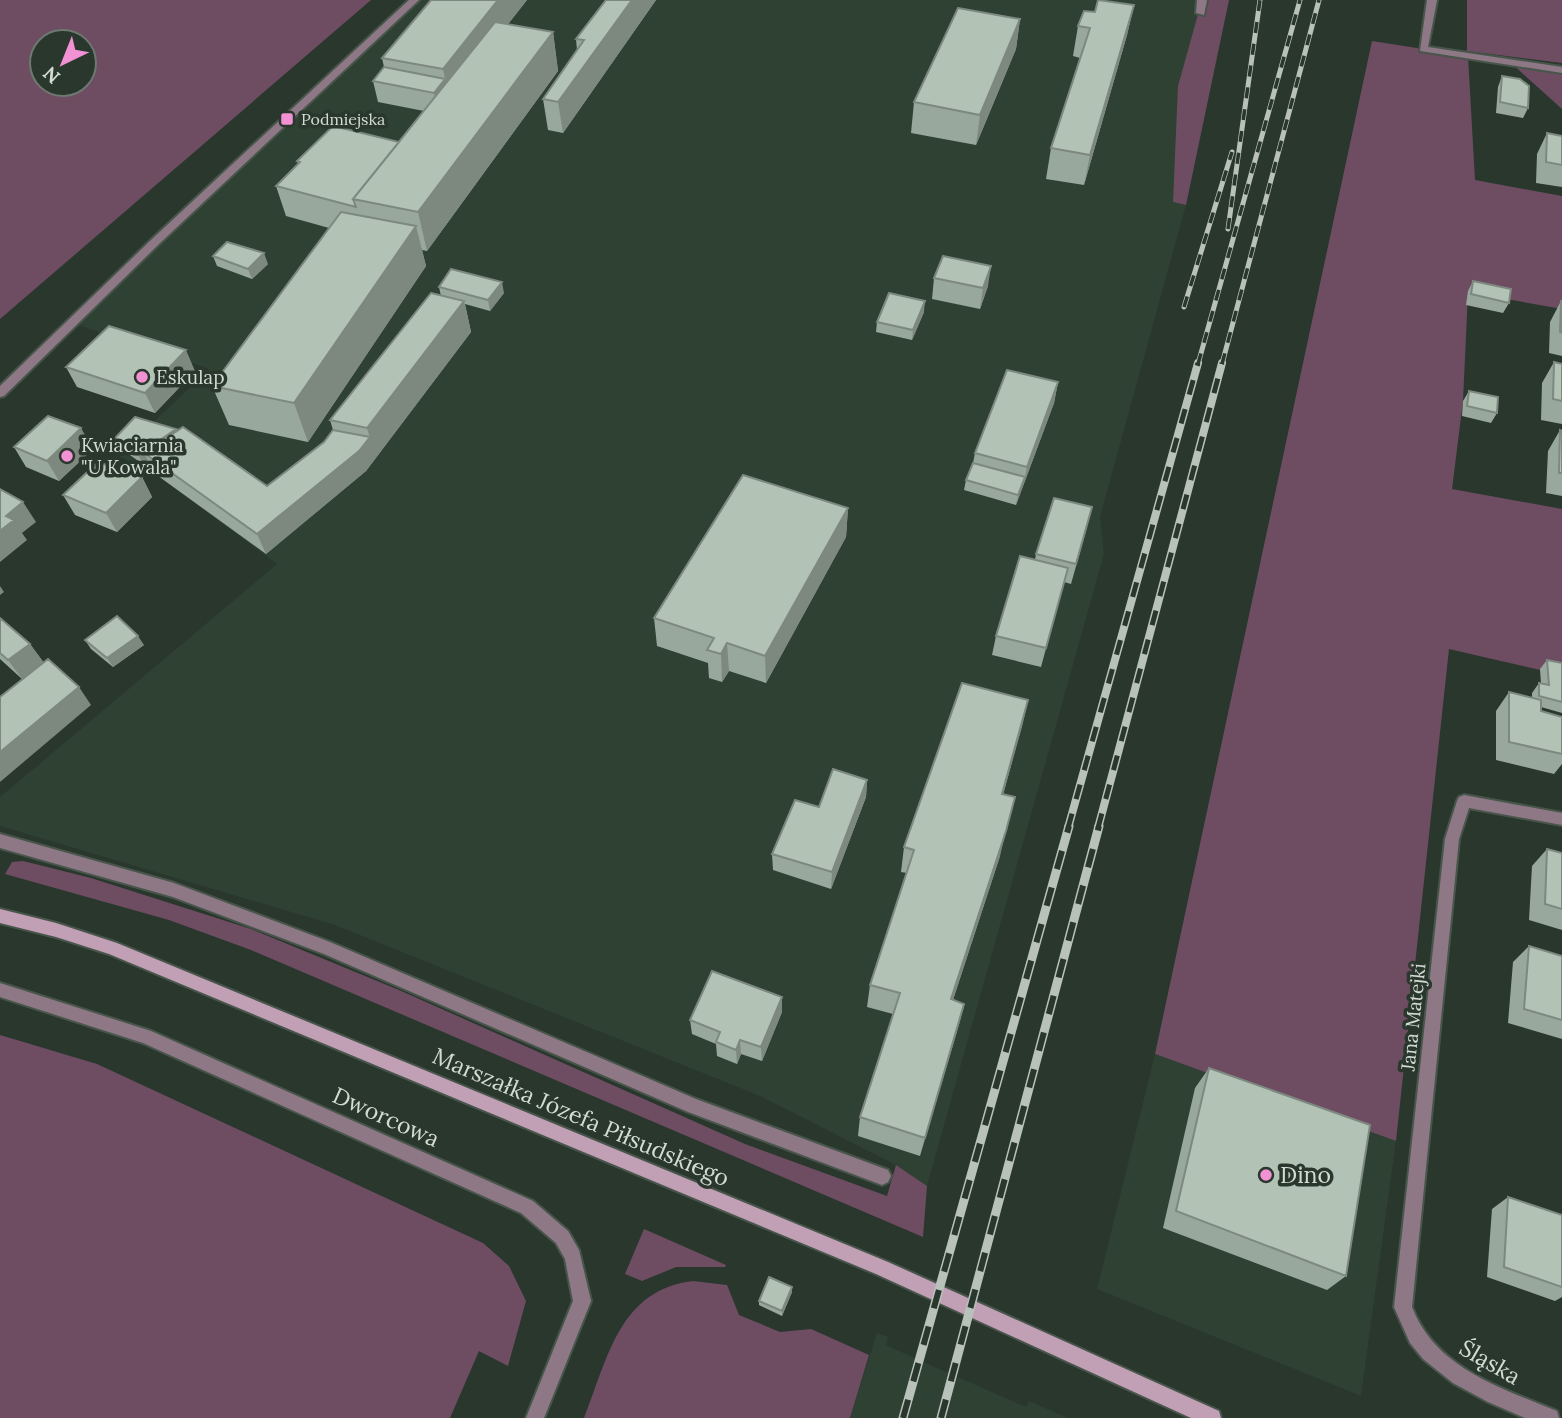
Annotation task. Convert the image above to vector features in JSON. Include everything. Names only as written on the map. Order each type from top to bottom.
[{"type":"street","points":[[0,393],[155,242],[414,0]]},
{"type":"street","points":[[1201,13],[1202,0]]},
{"type":"street","points":[[1432,0],[1423,49],[1562,70]]},
{"type":"street","name":"Jana Matejki","points":[[1415,1336],[1403,1307],[1452,839],[1464,801],[1562,819]]},
{"type":"street","points":[[0,841],[187,895],[330,949],[694,1106],[881,1176]]},
{"type":"street","name":"Marszałka Józefa Piłsudskiego","points":[[0,916],[111,948],[882,1268],[1212,1418]]},
{"type":"street","name":"Dworcowa","points":[[0,990],[145,1036],[527,1207],[545,1220],[562,1237],[573,1256],[582,1301],[535,1418]]},
{"type":"street","name":"Śląska","points":[[1415,1336],[1446,1367],[1499,1399],[1550,1418]]},
{"type":"shaded area","points":[[0,0],[371,0],[0,319]]},
{"type":"shaded area","points":[[407,0],[1202,0],[1174,202],[1186,205],[1100,517],[1104,554],[927,1186],[896,1165],[760,1096],[335,925],[0,826],[0,797],[277,564],[154,473],[118,456],[209,369],[72,323],[287,119]]},
{"type":"shaded area","points":[[1202,0],[1229,0],[1186,205],[1173,202],[1178,86]]},
{"type":"shaded area","points":[[1467,0],[1562,0],[1562,63],[1467,51]]},
{"type":"shaded area","points":[[1372,41],[1468,56],[1475,180],[1562,196],[1562,309],[1468,292],[1463,401],[1452,489],[1562,509],[1562,675],[1449,649],[1396,1141],[1155,1054]]},
{"type":"shaded area","points":[[1510,62],[1562,70],[1562,109]]},
{"type":"shaded area","points":[[23,861],[91,878],[251,929],[399,990],[745,1144],[887,1196],[896,1165],[927,1186],[923,1237],[251,950],[169,920],[5,874],[12,862]]},
{"type":"shaded area","points":[[0,1035],[97,1064],[483,1243],[509,1266],[526,1301],[508,1366],[479,1351],[450,1418],[0,1418]]},
{"type":"shaded area","points":[[1155,1054],[1396,1141],[1361,1396],[1097,1289]]},
{"type":"shaded area","points":[[644,1229],[726,1265],[676,1267],[642,1281],[625,1274]]},
{"type":"shaded area","points":[[693,1281],[727,1285],[739,1315],[780,1332],[811,1329],[869,1355],[850,1418],[584,1418],[610,1351],[632,1312],[648,1298],[668,1287]]},
{"type":"shaded area","points":[[877,1333],[888,1337],[886,1345],[919,1360],[1026,1407],[1029,1401],[1068,1418],[850,1418]]},
{"type":"building","points":[[431,0],[498,0],[443,69],[382,58]]},
{"type":"building","points":[[606,0],[632,0],[558,102],[543,99],[584,40],[576,39]]},
{"type":"building","points":[[1098,0],[1134,5],[1090,155],[1051,148],[1090,28],[1078,26],[1084,11],[1095,12]]},
{"type":"building","points":[[958,8],[1020,19],[980,115],[914,102]]},
{"type":"building","points":[[495,22],[553,32],[418,212],[353,199]]},
{"type":"building","points":[[384,67],[445,79],[434,93],[373,81]]},
{"type":"building","points":[[1502,76],[1520,79],[1529,86],[1528,108],[1500,102]]},
{"type":"building","points":[[333,126],[399,142],[353,199],[356,207],[276,186]]},
{"type":"building","points":[[1547,133],[1562,136],[1562,165],[1546,162]]},
{"type":"building","points":[[341,212],[416,226],[294,403],[212,386]]},
{"type":"building","points":[[227,242],[264,253],[248,269],[213,256]]},
{"type":"building","points":[[943,256],[991,266],[983,288],[934,278]]},
{"type":"building","points":[[451,269],[502,282],[488,300],[439,287]]},
{"type":"building","points":[[1473,281],[1511,289],[1509,303],[1471,294]]},
{"type":"building","points":[[431,293],[464,301],[367,428],[330,420]]},
{"type":"building","points":[[889,293],[925,301],[913,330],[877,322]]},
{"type":"building","points":[[1562,301],[1562,333],[1560,332]]},
{"type":"building","points":[[109,326],[186,350],[145,393],[66,367]]},
{"type":"building","points":[[1554,362],[1562,364],[1562,401],[1553,399]]},
{"type":"building","points":[[1007,370],[1058,382],[1027,467],[975,453]]},
{"type":"building","points":[[1469,391],[1498,397],[1497,413],[1467,406]]},
{"type":"building","points":[[48,416],[81,428],[47,461],[14,447]]},
{"type":"building","points":[[135,417],[176,429],[138,455],[115,438]]},
{"type":"building","points":[[183,427],[267,486],[324,442],[333,430],[370,437],[359,451],[257,534],[144,453]]},
{"type":"building","points":[[1560,430],[1562,431],[1562,473],[1559,473]]},
{"type":"building","points":[[98,462],[142,477],[106,513],[63,495]]},
{"type":"building","points":[[973,463],[1025,477],[1018,495],[966,480]]},
{"type":"building","points":[[743,475],[848,508],[765,656],[727,643],[721,654],[707,650],[714,638],[654,618]]},
{"type":"building","points":[[0,489],[23,502],[6,516],[14,520],[0,531]]},
{"type":"building","points":[[1054,498],[1092,507],[1076,564],[1036,554]]},
{"type":"building","points":[[1020,556],[1068,568],[1046,648],[996,636]]},
{"type":"building","points":[[117,616],[138,636],[107,658],[85,640]]},
{"type":"building","points":[[0,618],[30,644],[8,660],[0,653]]},
{"type":"building","points":[[48,659],[79,687],[0,752],[0,697]]},
{"type":"building","points":[[1547,660],[1562,663],[1562,702],[1539,696],[1539,683],[1549,685]]},
{"type":"building","points":[[962,683],[1028,700],[1002,794],[1015,797],[951,999],[964,1004],[925,1138],[860,1117],[900,993],[870,985],[914,850],[904,847]]},
{"type":"building","points":[[1509,692],[1541,700],[1541,711],[1562,717],[1562,754],[1509,742]]},
{"type":"building","points":[[833,769],[867,780],[832,872],[772,854],[795,800],[819,807]]},
{"type":"building","points":[[1547,849],[1562,853],[1562,909],[1545,904]]},
{"type":"building","points":[[1529,946],[1562,956],[1562,1020],[1524,1009]]},
{"type":"building","points":[[712,971],[782,997],[761,1047],[740,1040],[736,1050],[716,1042],[720,1032],[690,1020]]},
{"type":"building","points":[[1209,1068],[1370,1125],[1346,1276],[1176,1211]]},
{"type":"building","points":[[1508,1197],[1562,1215],[1562,1287],[1504,1267]]},
{"type":"building","points":[[769,1277],[792,1287],[782,1311],[759,1301]]},
{"type":"railway","points":[[1228,229],[1260,0]]},
{"type":"railway","points":[[1198,364],[1300,0]]},
{"type":"railway","points":[[1222,364],[1319,0]]},
{"type":"railway","points":[[1184,307],[1232,152]]},
{"type":"railway","points":[[1068,828],[1198,363]]},
{"type":"railway","points":[[1098,828],[1222,363]]},
{"type":"railway","points":[[903,1418],[1069,826]]},
{"type":"railway","points":[[941,1418],[1099,826]]},
{"type":"place","name":"Podmiejska","points":[[287,119]]},
{"type":"place","name":"Eskulap","points":[[142,377]]},
{"type":"place","name":"Kwiaciarnia \"U Kowala\"","points":[[67,456]]},
{"type":"place","name":"Dino","points":[[1266,1175]]}]
